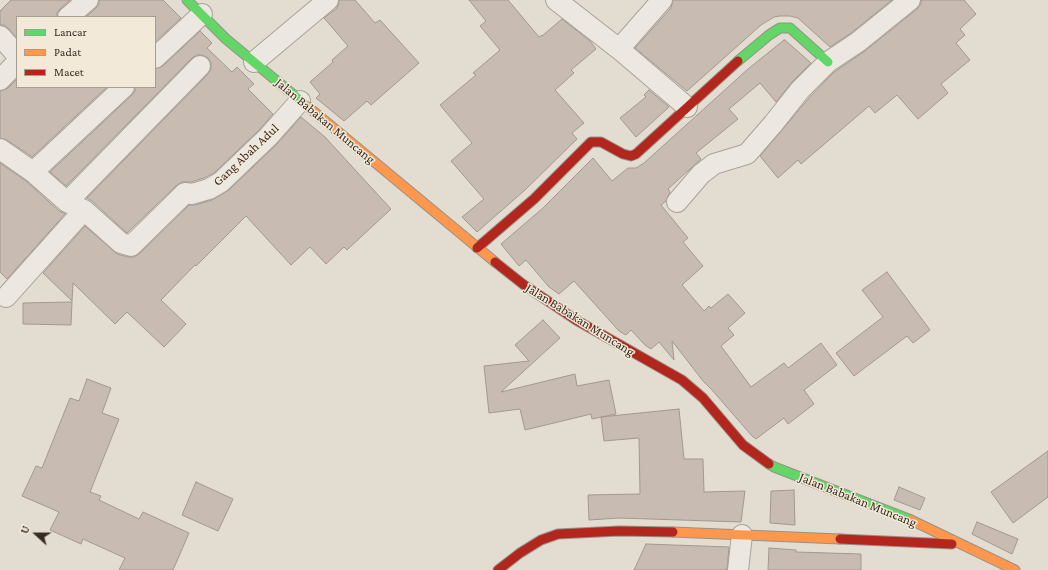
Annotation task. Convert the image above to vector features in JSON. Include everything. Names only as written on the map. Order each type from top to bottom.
[{"type":"street","points":[[69,16],[88,0]]},
{"type":"street","name":"Jalan Babakan Muncang","points":[[187,0],[226,38],[254,62],[477,248],[524,285],[576,320],[682,380],[703,398],[743,445],[774,467],[871,504],[965,545],[1015,570]]},
{"type":"street","points":[[254,62],[328,0]]},
{"type":"street","points":[[556,0],[619,49],[687,107]]},
{"type":"street","points":[[619,49],[662,0]]},
{"type":"street","points":[[677,202],[701,174],[714,164],[747,154],[774,124],[800,90],[828,62],[858,42],[910,0]]},
{"type":"street","points":[[156,57],[202,14]]},
{"type":"street","points":[[477,248],[534,199],[591,142],[601,142],[623,154],[631,156],[636,154],[769,35],[780,28],[790,28],[828,62]]},
{"type":"street","points":[[0,36],[16,54]]},
{"type":"street","points":[[0,80],[16,63]]},
{"type":"street","points":[[6,297],[75,206],[200,66]]},
{"type":"street","points":[[33,172],[123,88]]},
{"type":"street","name":"Gang Abah Adul","points":[[75,206],[121,243],[131,246],[185,194],[192,194],[210,189],[221,182],[268,137],[300,101]]},
{"type":"street","points":[[0,149],[33,172],[75,206]]},
{"type":"street","points":[[498,570],[520,553],[542,540],[558,534],[618,531],[965,545]]},
{"type":"street","points":[[738,570],[742,535]]},
{"type":"building","points":[[11,0],[70,0],[60,9],[57,16],[16,16],[16,37],[4,25],[0,25],[0,11]]},
{"type":"building","points":[[99,0],[163,0],[181,18],[156,41],[156,16],[87,16],[99,4]]},
{"type":"building","points":[[339,0],[355,0],[375,23],[380,20],[419,63],[371,105],[367,101],[344,121],[316,98],[320,94],[310,82],[333,62],[332,60],[348,46],[324,18],[336,9],[339,4]]},
{"type":"building","points":[[469,0],[508,0],[539,37],[562,19],[590,41],[596,49],[571,70],[574,73],[555,90],[584,123],[572,133],[577,139],[525,190],[477,232],[462,217],[484,199],[451,161],[472,143],[440,105],[476,75],[473,73],[500,50],[480,26],[486,21]]},
{"type":"building","points":[[673,0],[892,0],[851,33],[830,47],[798,18],[790,16],[774,17],[761,25],[687,91],[635,48],[671,8]]},
{"type":"building","points":[[921,0],[964,0],[976,14],[960,29],[965,35],[956,43],[970,60],[941,84],[948,93],[918,119],[897,95],[875,113],[869,106],[801,164],[798,160],[778,178],[760,156],[809,98],[833,73],[865,51],[917,9],[921,4]]},
{"type":"building","points":[[200,31],[212,43],[207,48],[232,72],[237,67],[254,84],[248,89],[273,114],[260,129],[214,173],[204,178],[191,182],[182,182],[177,185],[127,233],[87,198],[208,74],[211,69],[211,63],[208,58],[202,55],[197,55],[192,58],[66,186],[50,172],[132,95],[135,88],[156,88],[156,69],[163,66]]},
{"type":"building","points":[[784,40],[811,63],[792,82],[776,102],[760,83],[729,109],[738,119],[696,153],[701,159],[668,189],[670,192],[666,201],[661,205],[688,238],[683,242],[703,266],[682,285],[704,311],[709,306],[711,308],[728,294],[745,313],[728,328],[734,335],[721,346],[751,387],[784,363],[788,368],[821,343],[837,365],[804,390],[814,404],[788,424],[784,418],[756,439],[703,381],[672,341],[674,360],[659,342],[651,349],[645,345],[631,330],[626,335],[619,331],[574,281],[559,294],[549,287],[526,260],[519,266],[501,244],[543,208],[593,158],[612,181],[628,168],[636,168],[644,163],[748,69]]},
{"type":"building","points":[[16,80],[16,88],[106,88],[32,157],[7,140],[0,138],[0,91],[8,88]]},
{"type":"building","points":[[649,90],[669,107],[636,137],[620,118],[646,97],[644,95]]},
{"type":"building","points":[[301,117],[325,137],[391,209],[347,250],[344,247],[326,264],[310,247],[291,265],[246,216],[161,300],[186,324],[164,347],[127,312],[115,324],[73,283],[72,301],[43,273],[85,226],[117,254],[134,257],[139,254],[189,205],[195,205],[212,200],[229,190],[276,145]]},
{"type":"building","points":[[0,163],[26,181],[59,211],[65,214],[7,279],[0,272]]},
{"type":"building","points":[[887,272],[930,330],[913,343],[907,336],[854,376],[836,353],[883,317],[862,290]]},
{"type":"building","points":[[72,302],[71,325],[23,324],[23,303]]},
{"type":"building","points":[[543,320],[560,338],[501,392],[575,374],[577,386],[609,380],[616,414],[592,419],[591,414],[525,430],[520,409],[489,413],[484,366],[529,361],[515,345]]},
{"type":"building","points":[[87,379],[111,388],[102,413],[119,419],[90,492],[101,496],[99,500],[139,519],[143,512],[189,533],[173,570],[119,570],[125,558],[83,539],[81,544],[50,530],[59,512],[22,496],[36,466],[42,468],[70,398],[79,401]]},
{"type":"building","points":[[679,409],[684,459],[703,459],[704,492],[745,491],[741,522],[619,518],[589,520],[588,495],[640,494],[639,438],[604,441],[601,417]]},
{"type":"building","points":[[1048,451],[1048,497],[1013,523],[991,492]]},
{"type":"building","points":[[196,482],[233,499],[218,531],[182,515]]},
{"type":"building","points":[[899,487],[925,498],[920,510],[894,500]]},
{"type":"building","points":[[794,490],[795,525],[770,523],[771,491]]},
{"type":"building","points":[[977,522],[1018,539],[1012,554],[972,534]]},
{"type":"building","points":[[646,544],[729,547],[727,570],[634,570]]},
{"type":"building","points":[[769,548],[796,550],[796,552],[861,554],[861,570],[768,570]]},
{"type":"traffic: fast","points":[[187,0],[226,39],[307,106]]},
{"type":"traffic: fast","points":[[738,61],[769,35],[780,28],[790,28],[828,62]]},
{"type":"traffic: fast","points":[[769,464],[911,520]]},
{"type":"traffic: slow","points":[[307,106],[495,262]]},
{"type":"traffic: slow","points":[[911,520],[1015,570]]},
{"type":"traffic: slow","points":[[673,532],[840,539]]},
{"type":"traffic: jam","points":[[477,248],[534,199],[591,142],[601,142],[623,154],[631,156],[636,154],[738,61]]},
{"type":"traffic: jam","points":[[495,262],[524,285],[576,320],[682,380],[703,398],[743,445],[769,464]]},
{"type":"traffic: jam","points":[[498,570],[520,553],[541,540],[558,534],[619,531],[673,532]]},
{"type":"traffic: jam","points":[[840,539],[952,544]]}]
